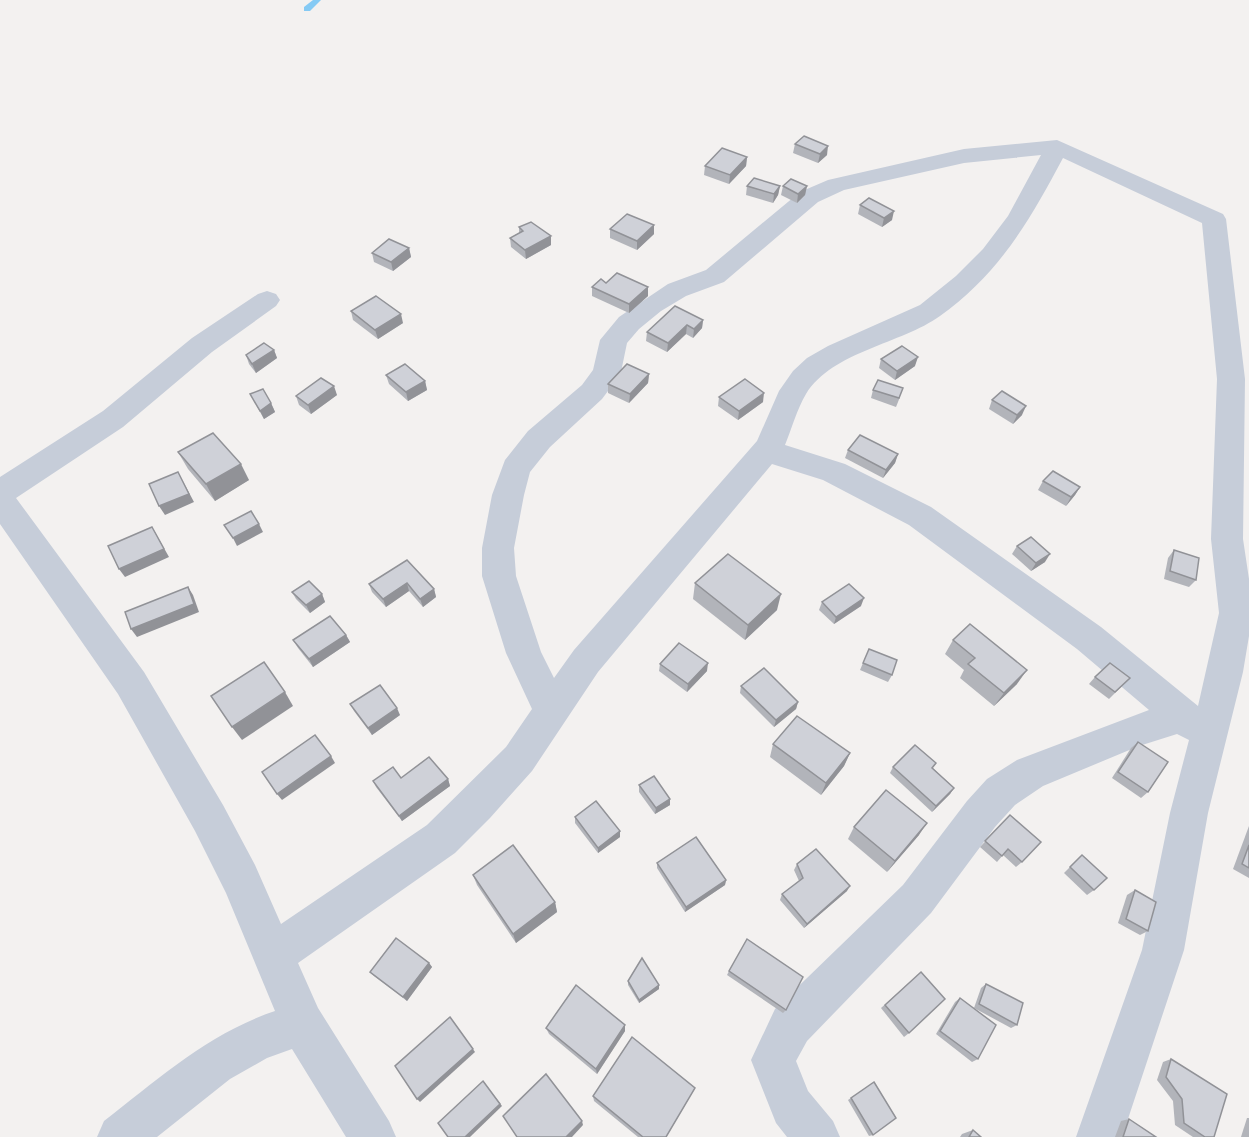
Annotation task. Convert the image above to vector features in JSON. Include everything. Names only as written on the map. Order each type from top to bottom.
[{"type":"street","points":[[274,954],[441,839],[519,759],[586,662],[766,450],[793,391],[817,364],[929,311],[965,282],[992,255],[1019,217],[1056,147]]},
{"type":"street","points":[[552,712],[524,652],[499,576],[498,548],[516,468],[538,439],[592,392],[606,372],[614,340],[629,323],[652,305],[677,290],[716,276],[785,215],[809,197],[827,189],[964,156],[1056,147],[1214,219],[1231,379],[1227,539],[1243,598],[1225,672],[1194,725],[1189,813],[1162,950],[1098,1137]]},
{"type":"street","points":[[267,300],[202,345],[113,419],[59,456],[4,511],[55,574],[131,683],[209,818],[241,879],[302,1024],[373,1137]]},
{"type":"street","points":[[766,450],[834,472],[920,516],[1089,638],[1194,725]]},
{"type":"street","points":[[817,1137],[792,1107],[773,1060],[791,1025],[917,899],[981,813],[1001,792],[1030,773],[1134,731],[1194,725]]},
{"type":"street","points":[[120,1137],[214,1063],[257,1039],[302,1024]]},
{"type":"building","points":[[804,136],[828,146],[820,154],[795,144]]},
{"type":"building","points":[[722,148],[747,157],[730,175],[705,166]]},
{"type":"building","points":[[754,178],[780,186],[774,194],[747,186]]},
{"type":"building","points":[[791,179],[807,186],[798,194],[783,186]]},
{"type":"building","points":[[869,198],[894,211],[884,218],[860,205]]},
{"type":"building","points":[[627,214],[654,225],[637,241],[610,229]]},
{"type":"building","points":[[531,222],[551,236],[525,250],[510,238],[523,231],[519,227]]},
{"type":"building","points":[[389,239],[409,248],[391,262],[372,253]]},
{"type":"building","points":[[617,273],[648,287],[629,304],[592,287],[601,279],[606,283]]},
{"type":"building","points":[[376,296],[401,314],[375,330],[351,311]]},
{"type":"building","points":[[675,306],[703,320],[694,329],[687,325],[668,343],[647,332]]},
{"type":"building","points":[[264,343],[274,350],[252,364],[246,355]]},
{"type":"building","points":[[902,346],[918,357],[897,371],[881,359]]},
{"type":"building","points":[[405,364],[425,381],[406,392],[386,375]]},
{"type":"building","points":[[627,364],[649,374],[630,394],[608,384]]},
{"type":"building","points":[[321,378],[334,386],[308,405],[296,396]]},
{"type":"building","points":[[745,379],[764,393],[739,411],[719,397]]},
{"type":"building","points":[[878,380],[903,388],[899,398],[873,390]]},
{"type":"building","points":[[263,389],[271,403],[260,411],[250,394]]},
{"type":"building","points":[[1002,391],[1026,406],[1017,415],[992,400]]},
{"type":"building","points":[[213,433],[241,464],[206,484],[178,452]]},
{"type":"building","points":[[860,435],[898,454],[886,470],[848,450]]},
{"type":"building","points":[[1053,471],[1080,487],[1071,497],[1043,481]]},
{"type":"building","points":[[178,472],[189,494],[159,506],[149,484]]},
{"type":"building","points":[[251,511],[259,524],[233,538],[224,525]]},
{"type":"building","points":[[152,527],[164,549],[119,569],[108,546]]},
{"type":"building","points":[[1031,537],[1050,554],[1036,563],[1017,546]]},
{"type":"building","points":[[1174,550],[1199,558],[1196,580],[1170,571]]},
{"type":"building","points":[[728,554],[781,594],[748,625],[695,583]]},
{"type":"building","points":[[407,560],[434,589],[420,599],[407,583],[383,599],[369,584]]},
{"type":"building","points":[[309,581],[322,594],[306,605],[292,592]]},
{"type":"building","points":[[849,584],[864,598],[836,617],[822,602]]},
{"type":"building","points":[[188,587],[194,604],[131,629],[125,612]]},
{"type":"building","points":[[330,616],[346,635],[309,659],[293,640]]},
{"type":"building","points":[[970,624],[1027,670],[1004,693],[968,664],[975,658],[953,640]]},
{"type":"building","points":[[679,643],[708,663],[688,684],[660,664]]},
{"type":"building","points":[[869,649],[897,660],[892,675],[863,663]]},
{"type":"building","points":[[264,662],[285,692],[232,727],[211,696]]},
{"type":"building","points":[[1110,663],[1130,678],[1115,692],[1095,677]]},
{"type":"building","points":[[764,668],[798,702],[776,720],[741,686]]},
{"type":"building","points":[[380,685],[397,708],[368,728],[350,704]]},
{"type":"building","points":[[797,716],[850,753],[826,783],[773,744]]},
{"type":"building","points":[[315,735],[331,756],[277,794],[262,772]]},
{"type":"building","points":[[1138,742],[1168,762],[1148,792],[1118,772]]},
{"type":"building","points":[[915,745],[936,763],[932,768],[954,788],[936,806],[893,767]]},
{"type":"building","points":[[429,757],[448,779],[399,816],[373,781],[393,767],[401,778]]},
{"type":"building","points":[[654,776],[670,799],[656,808],[639,785]]},
{"type":"building","points":[[886,790],[927,823],[895,861],[854,827]]},
{"type":"building","points":[[596,801],[620,831],[598,848],[575,817]]},
{"type":"building","points":[[1010,815],[1041,842],[1022,862],[1008,849],[1002,856],[985,841]]},
{"type":"building","points":[[696,837],[726,880],[686,907],[657,863]]},
{"type":"building","points":[[513,845],[555,902],[513,934],[473,875]]},
{"type":"building","points":[[1249,845],[1249,868],[1242,864]]},
{"type":"building","points":[[816,849],[850,886],[807,924],[782,894],[803,878],[797,864]]},
{"type":"building","points":[[1082,855],[1107,878],[1094,890],[1070,867]]},
{"type":"building","points":[[1135,890],[1156,902],[1148,931],[1126,919]]},
{"type":"building","points":[[396,938],[429,963],[403,997],[370,972]]},
{"type":"building","points":[[747,939],[803,977],[786,1010],[729,971]]},
{"type":"building","points":[[642,958],[659,985],[639,1000],[628,981]]},
{"type":"building","points":[[921,972],[945,999],[909,1033],[885,1005]]},
{"type":"building","points":[[986,984],[1023,1003],[1017,1025],[979,1004]]},
{"type":"building","points":[[576,985],[625,1025],[596,1069],[546,1028]]},
{"type":"building","points":[[960,998],[996,1025],[978,1059],[940,1031]]},
{"type":"building","points":[[450,1017],[473,1049],[417,1099],[395,1066]]},
{"type":"building","points":[[632,1037],[695,1088],[666,1137],[643,1137],[593,1096]]},
{"type":"building","points":[[1171,1059],[1227,1094],[1214,1137],[1205,1137],[1184,1123],[1182,1099],[1166,1077]]},
{"type":"building","points":[[546,1074],[582,1121],[566,1137],[517,1137],[503,1116]]},
{"type":"building","points":[[483,1081],[500,1104],[465,1137],[448,1137],[438,1123]]},
{"type":"building","points":[[874,1082],[896,1118],[873,1135],[851,1098]]},
{"type":"building","points":[[1129,1119],[1156,1137],[1123,1137]]},
{"type":"building","points":[[973,1130],[981,1137],[969,1137]]},
{"type":"waterway","points":[[307,9],[317,0]]}]
